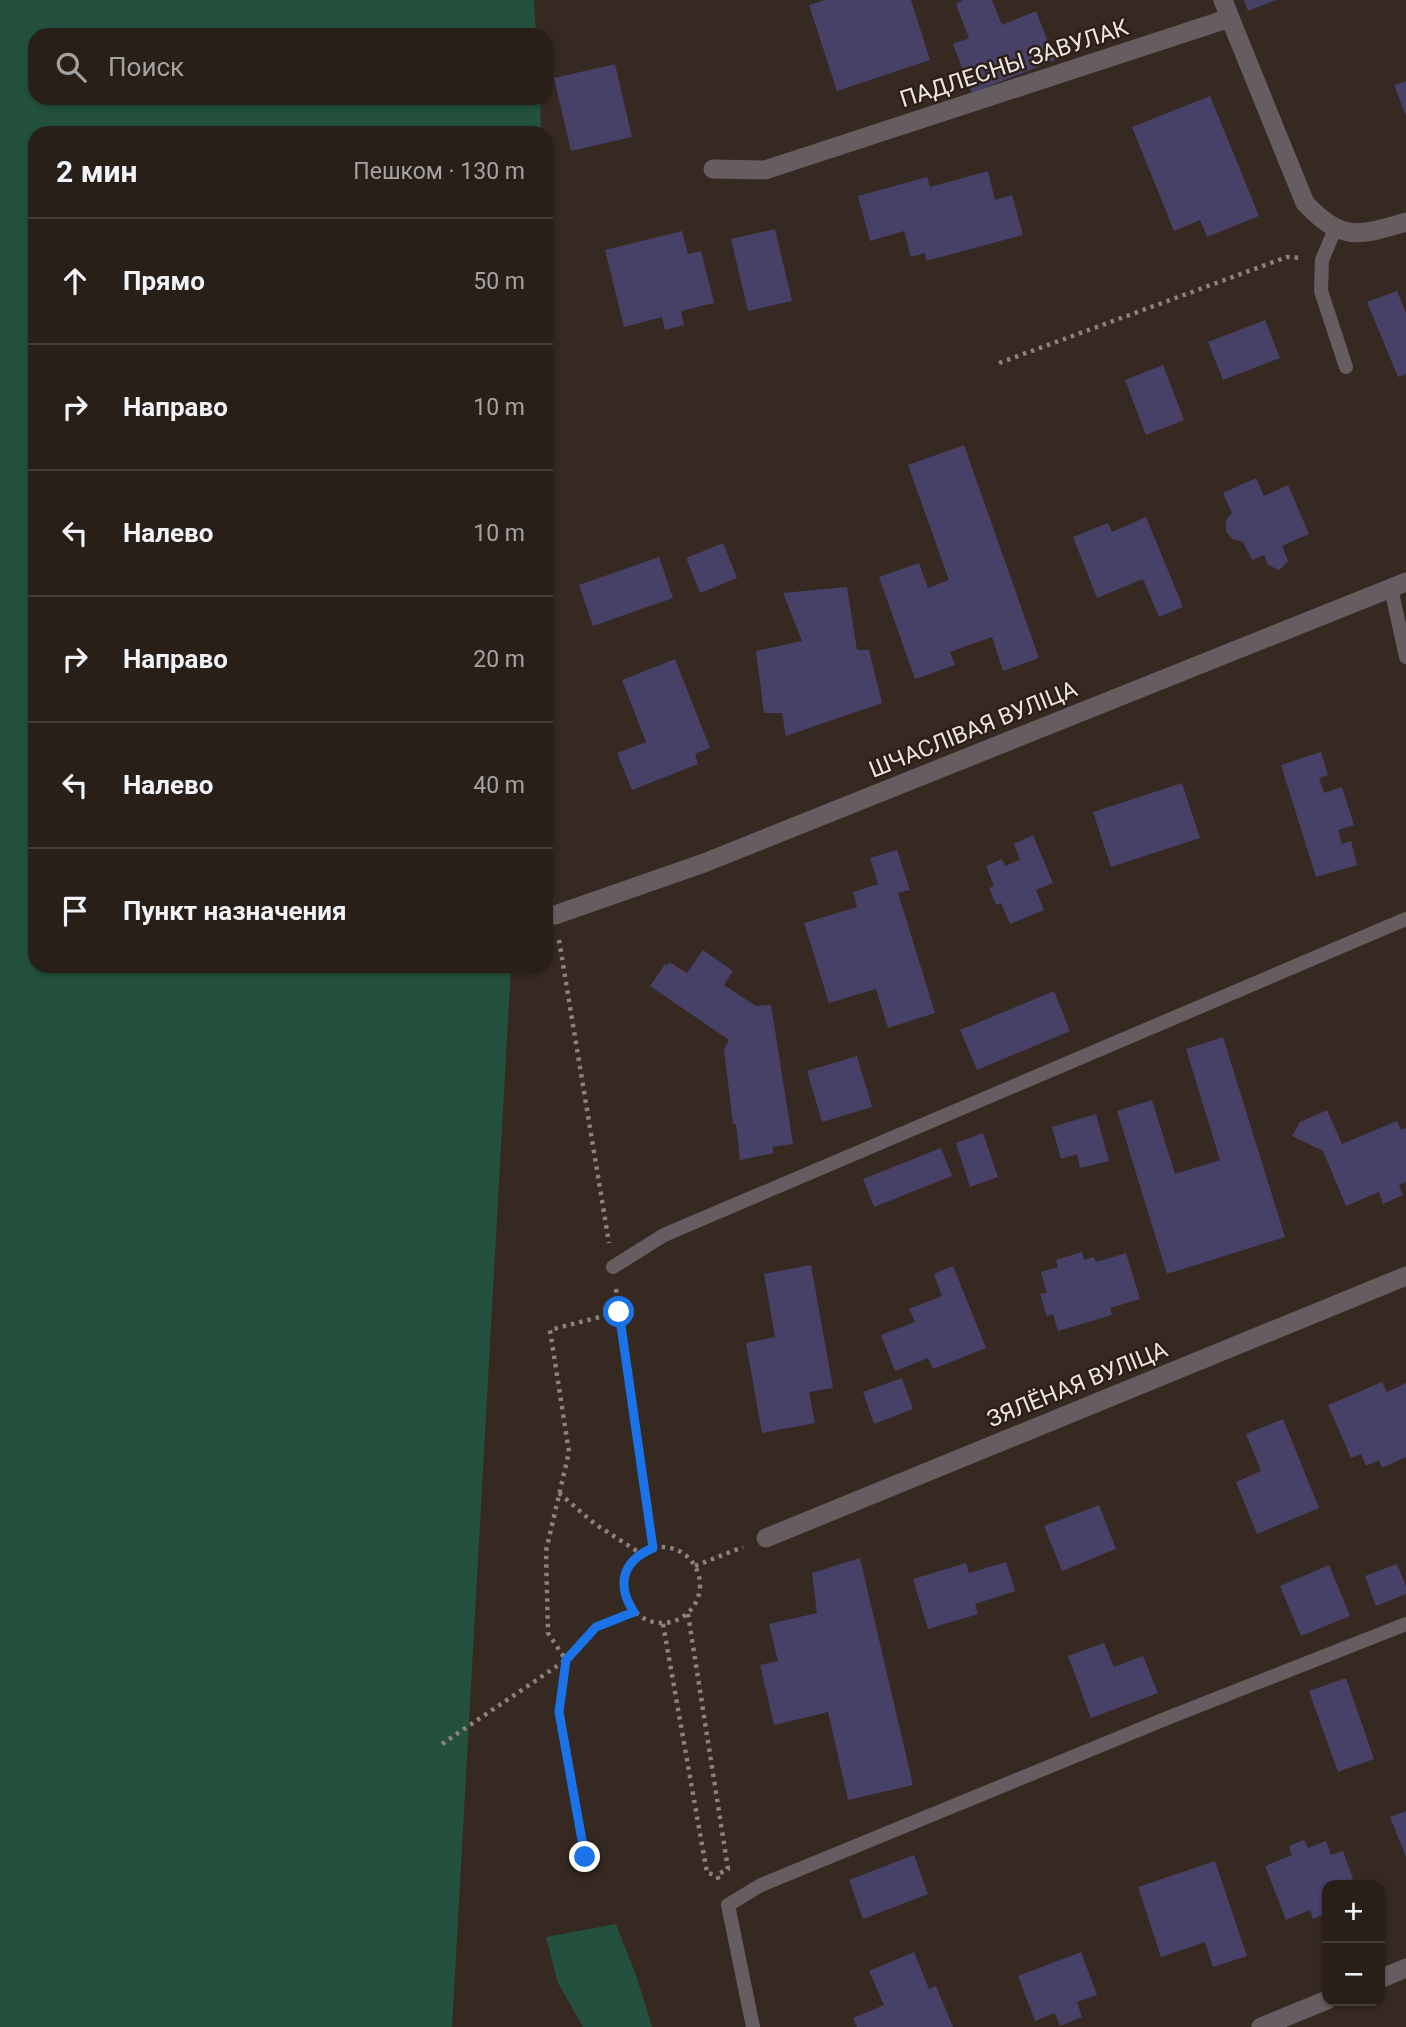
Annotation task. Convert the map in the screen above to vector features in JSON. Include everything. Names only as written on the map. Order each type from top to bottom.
[{"type":"street","name":"ПАДЛЕСНЫ ЗАВУЛАК","points":[[713,169],[765,170],[1226,9],[1305,203],[1335,229]]},
{"type":"street","points":[[1335,229],[1362,234],[1406,222]]},
{"type":"street","name":"ШЧАСЛІВАЯ ВУЛІЦА","points":[[555,915],[704,863],[1398,585]]},
{"type":"street","name":"ЗЯЛЁНАЯ ВУЛІЦА","points":[[766,1538],[1406,1276]]},
{"type":"street","points":[[1385,1977],[1406,1968]]},
{"type":"street","points":[[1261,2027],[1322,2002]]},
{"type":"lane","points":[[1335,229],[1322,260],[1321,291],[1346,367]]},
{"type":"lane","points":[[1398,585],[1406,657]]},
{"type":"lane","points":[[613,1266],[664,1235],[1406,919]]},
{"type":"lane","points":[[753,2027],[728,1905],[774,1880],[1165,1719],[1406,1624]]},
{"type":"path","points":[[999,363],[1287,257],[1322,260]]},
{"type":"path","points":[[555,915],[613,1266],[653,1548]]},
{"type":"path","points":[[585,1857],[559,1712],[566,1660],[548,1633],[546,1551],[569,1452],[550,1330],[619,1312]]},
{"type":"path","points":[[559,1493],[595,1524],[640,1553]]},
{"type":"path","points":[[695,1566],[766,1538]]},
{"type":"path","points":[[665,1546],[688,1556],[700,1578],[696,1604],[688,1614],[679,1620],[663,1624],[644,1620],[634,1612],[626,1601],[623,1588],[631,1563],[640,1553],[653,1548],[665,1546]]},
{"type":"path","points":[[442,1744],[566,1660],[596,1627],[634,1612]]},
{"type":"path","points":[[663,1624],[707,1873],[717,1875],[728,1869],[688,1614]]},
{"type":"path","points":[[717,1875],[728,1905]]},
{"type":"green space","points":[[0,0],[534,0],[536,28],[28,28],[28,105],[540,105],[541,126],[28,126],[28,973],[511,973],[452,2027],[0,2027]]},
{"type":"green space","points":[[616,1924],[652,2027],[583,2027],[558,1983],[546,1937]]},
{"type":"building","points":[[825,0],[911,0],[930,60],[837,91],[809,5]]},
{"type":"building","points":[[963,0],[992,0],[1002,25],[1036,11],[1055,60],[972,93],[953,44],[969,38],[956,4]]},
{"type":"building","points":[[1244,0],[1276,0],[1248,11]]},
{"type":"building","points":[[615,64],[632,137],[571,151],[554,78]]},
{"type":"building","points":[[1406,81],[1406,116],[1394,85]]},
{"type":"building","points":[[1210,96],[1259,216],[1207,237],[1200,220],[1174,231],[1132,127]]},
{"type":"building","points":[[988,171],[995,200],[1012,195],[1023,235],[926,261],[925,253],[911,257],[904,231],[870,241],[858,196],[927,177],[930,187]]},
{"type":"building","points":[[775,229],[792,301],[748,311],[731,239]]},
{"type":"building","points":[[682,231],[688,254],[701,251],[714,303],[681,311],[684,325],[665,330],[662,317],[624,327],[605,250]]},
{"type":"building","points":[[1397,291],[1406,313],[1406,374],[1398,377],[1367,302]]},
{"type":"building","points":[[1265,320],[1280,358],[1223,380],[1208,342]]},
{"type":"building","points":[[1163,365],[1184,420],[1146,435],[1125,380]]},
{"type":"building","points":[[964,445],[1039,658],[1003,671],[992,637],[950,652],[955,665],[915,679],[879,577],[919,563],[928,588],[949,580],[908,465]]},
{"type":"building","points":[[1256,478],[1264,496],[1288,485],[1309,534],[1282,546],[1288,561],[1279,570],[1268,565],[1264,555],[1252,560],[1243,542],[1232,539],[1226,531],[1226,520],[1232,513],[1223,493]]},
{"type":"building","points":[[1146,517],[1183,607],[1159,617],[1143,579],[1097,598],[1073,537],[1108,523],[1112,532]]},
{"type":"building","points":[[723,543],[737,578],[700,593],[686,558]]},
{"type":"building","points":[[659,557],[673,598],[593,626],[579,585]]},
{"type":"building","points":[[847,587],[857,650],[869,650],[882,703],[786,736],[782,713],[764,713],[756,651],[802,641],[783,593]]},
{"type":"building","points":[[675,659],[710,748],[695,754],[698,764],[632,790],[617,753],[646,742],[622,680]]},
{"type":"building","points":[[1321,752],[1328,775],[1319,778],[1324,793],[1342,787],[1354,825],[1338,830],[1342,844],[1351,841],[1357,865],[1316,877],[1281,765]]},
{"type":"building","points":[[1182,783],[1200,838],[1111,867],[1093,812]]},
{"type":"building","points":[[1033,835],[1053,883],[1036,890],[1044,910],[1010,924],[1001,903],[996,905],[989,888],[994,886],[986,866],[1002,859],[1005,866],[1020,860],[1014,844]]},
{"type":"building","points":[[897,850],[910,890],[898,893],[935,1013],[888,1028],[876,989],[829,1003],[804,923],[857,907],[853,892],[878,884],[870,858]]},
{"type":"building","points":[[703,950],[733,971],[724,985],[756,1006],[771,1005],[793,1144],[772,1147],[774,1153],[740,1160],[724,1049],[729,1040],[650,986],[669,962],[687,973]]},
{"type":"building","points":[[1054,991],[1070,1031],[977,1070],[960,1030]]},
{"type":"building","points":[[1223,1037],[1285,1237],[1167,1274],[1117,1111],[1152,1100],[1175,1174],[1220,1160],[1186,1049]]},
{"type":"building","points":[[857,1056],[872,1107],[822,1122],[807,1071]]},
{"type":"building","points":[[1327,1110],[1342,1144],[1397,1121],[1401,1130],[1406,1128],[1406,1182],[1399,1185],[1403,1195],[1383,1204],[1379,1192],[1346,1206],[1323,1151],[1292,1136],[1300,1122]]},
{"type":"building","points":[[1096,1114],[1109,1161],[1080,1168],[1077,1154],[1061,1159],[1052,1127]]},
{"type":"building","points":[[983,1133],[998,1177],[970,1187],[956,1143]]},
{"type":"building","points":[[941,1148],[952,1176],[874,1207],[863,1179]]},
{"type":"building","points":[[1082,1252],[1084,1260],[1094,1257],[1096,1262],[1126,1253],[1140,1299],[1110,1308],[1112,1315],[1058,1331],[1053,1314],[1047,1316],[1040,1294],[1047,1293],[1041,1272],[1058,1267],[1056,1260]]},
{"type":"building","points":[[811,1265],[833,1388],[809,1392],[815,1423],[762,1433],[746,1343],[775,1337],[764,1274]]},
{"type":"building","points":[[953,1266],[986,1348],[933,1369],[928,1358],[895,1371],[881,1335],[915,1322],[909,1309],[942,1296],[934,1274]]},
{"type":"building","points":[[902,1378],[913,1409],[874,1424],[863,1392]]},
{"type":"building","points":[[1382,1382],[1387,1392],[1406,1383],[1406,1457],[1382,1468],[1379,1460],[1366,1466],[1361,1454],[1351,1458],[1328,1405]]},
{"type":"building","points":[[1283,1419],[1319,1508],[1257,1534],[1236,1482],[1261,1471],[1246,1434]]},
{"type":"building","points":[[1099,1505],[1116,1549],[1062,1571],[1044,1526]]},
{"type":"building","points":[[860,1558],[913,1785],[848,1800],[828,1712],[774,1725],[760,1665],[778,1661],[769,1624],[817,1613],[812,1573]]},
{"type":"building","points":[[1006,1562],[1015,1591],[975,1604],[978,1614],[928,1629],[913,1579],[966,1563],[969,1573]]},
{"type":"building","points":[[1397,1564],[1406,1586],[1406,1594],[1376,1606],[1365,1576]]},
{"type":"building","points":[[1329,1565],[1350,1616],[1301,1636],[1280,1586]]},
{"type":"building","points":[[1104,1643],[1114,1667],[1143,1656],[1158,1693],[1091,1718],[1068,1656]]},
{"type":"building","points":[[1346,1678],[1374,1759],[1338,1772],[1309,1691]]},
{"type":"building","points":[[1406,1811],[1406,1857],[1390,1817]]},
{"type":"building","points":[[1304,1840],[1308,1848],[1326,1841],[1331,1855],[1343,1851],[1353,1879],[1322,1880],[1322,1915],[1313,1919],[1310,1910],[1286,1920],[1265,1866],[1292,1855],[1289,1846]]},
{"type":"building","points":[[914,1855],[928,1894],[863,1919],[849,1880]]},
{"type":"building","points":[[1215,1861],[1247,1956],[1213,1967],[1205,1942],[1161,1957],[1138,1887]]},
{"type":"building","points":[[914,1952],[929,1989],[936,1986],[953,2027],[857,2027],[853,2018],[884,2005],[869,1971]]},
{"type":"building","points":[[1081,1952],[1097,1995],[1077,2002],[1082,2017],[1060,2026],[1055,2013],[1035,2021],[1018,1976]]},
{"type":"route","points":[[585,1857],[559,1712],[566,1660],[596,1627],[634,1612],[626,1601],[623,1588],[625,1575],[640,1553],[653,1548],[619,1312]]}]
